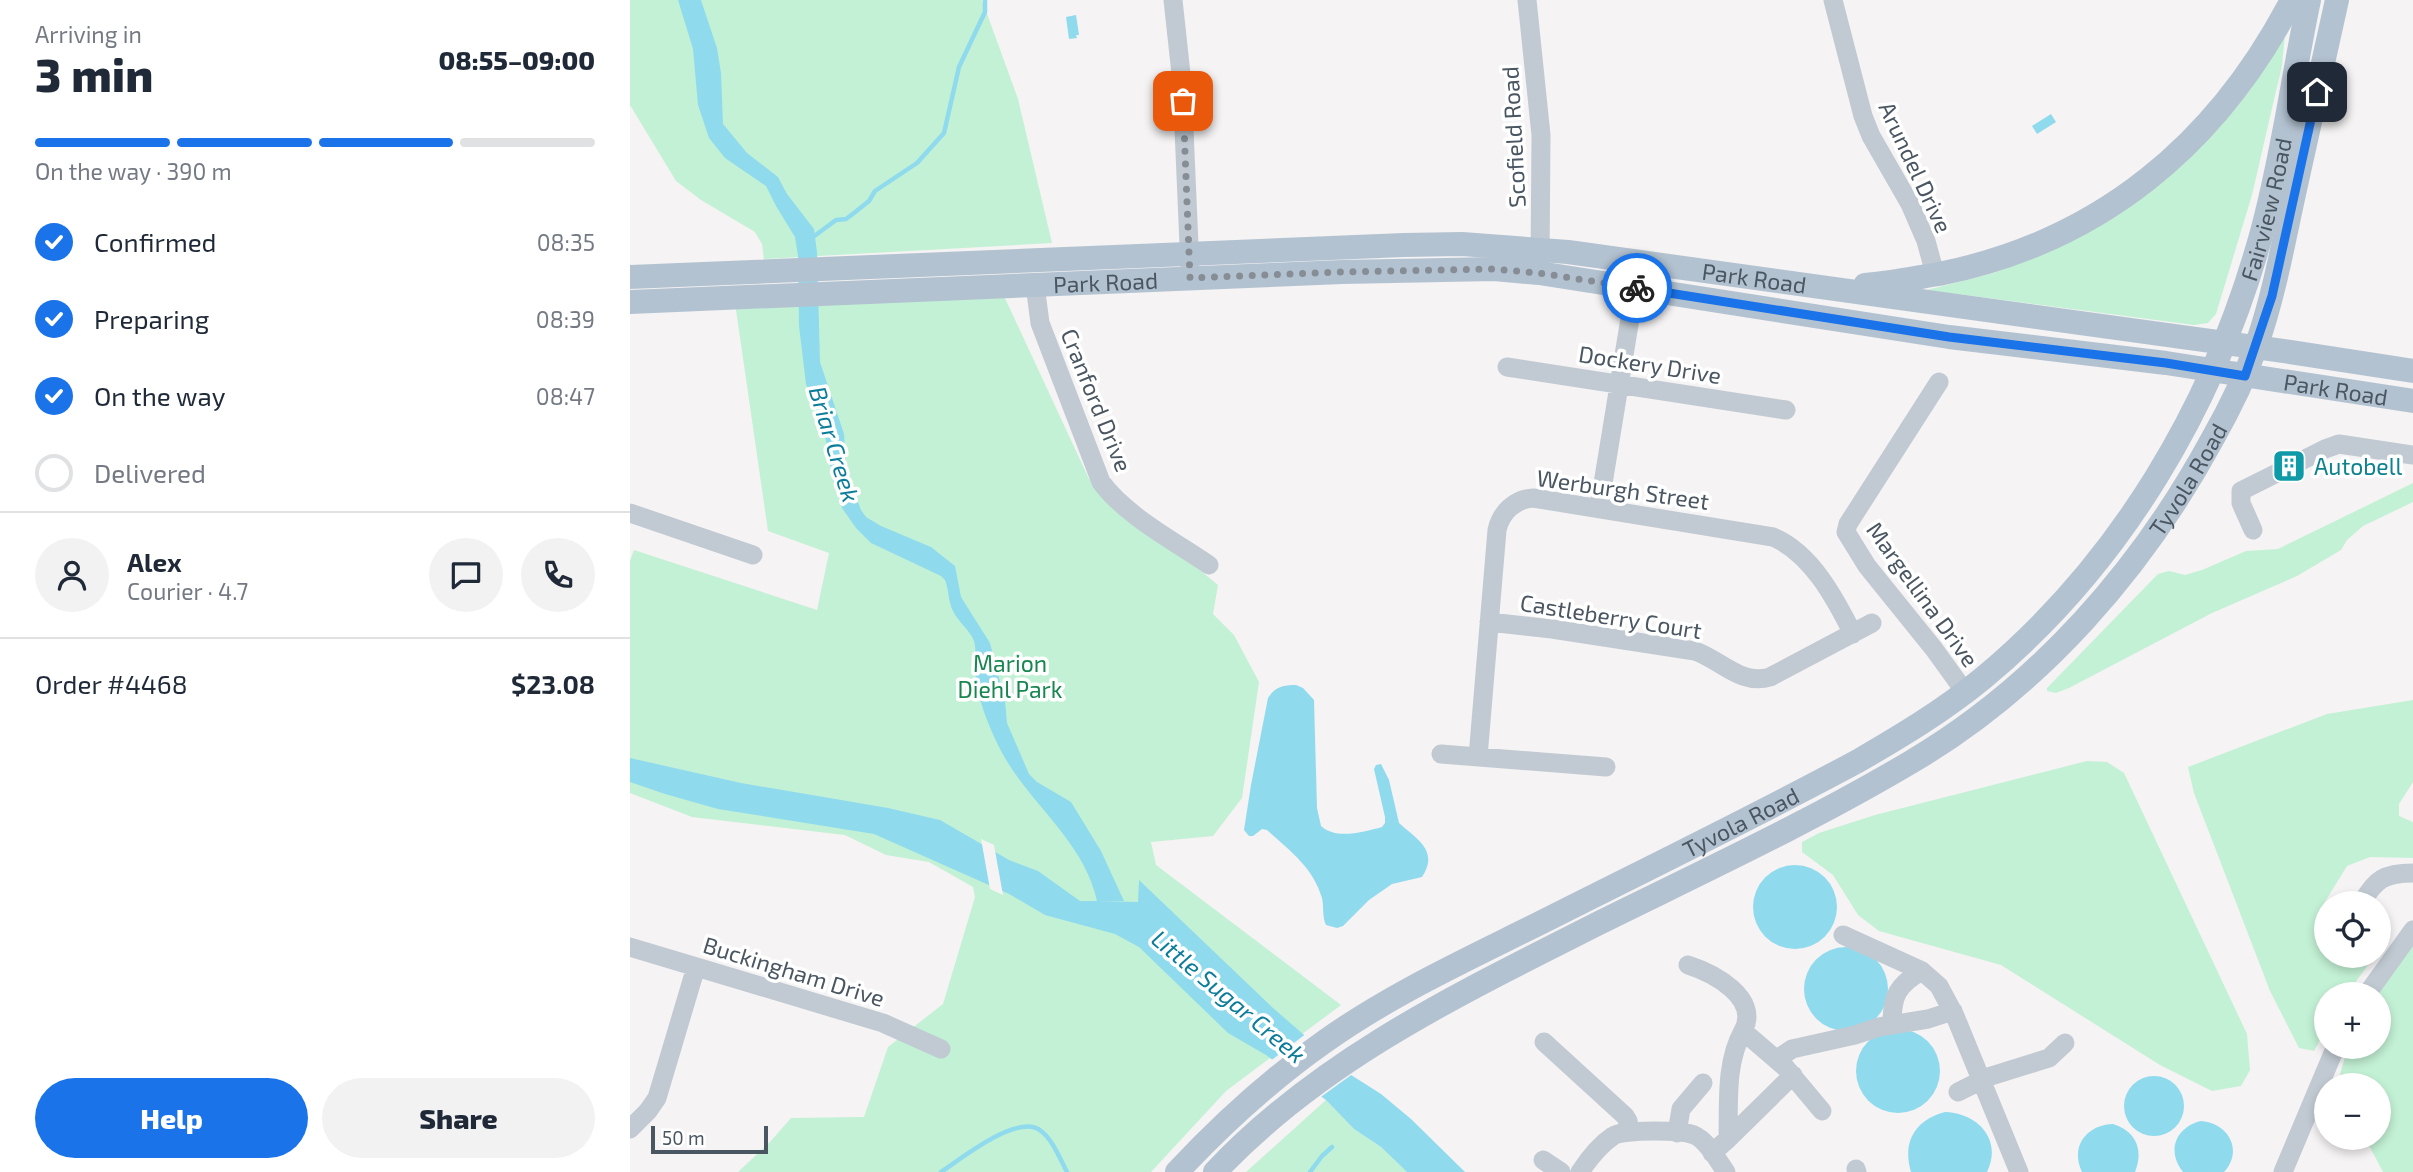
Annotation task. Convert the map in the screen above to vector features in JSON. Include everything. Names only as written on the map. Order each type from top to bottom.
[{"type":"main road","points":[[1798,285],[1869,285],[1935,274],[2001,258],[2045,241],[2105,211],[2152,176],[2190,142],[2231,96],[2264,50],[2292,0]]},
{"type":"main road","name":"Fairview Road","points":[[2212,370],[2240,306],[2264,226],[2309,0]]},
{"type":"main road","name":"Fairview Road","points":[[2245,376],[2256,347],[2279,263],[2337,0]]},
{"type":"main road","name":"Park Road","points":[[630,302],[764,284],[1189,254],[1443,244],[1540,261],[1798,285],[2413,371]]},
{"type":"main road","name":"Park Road","points":[[850,280],[1035,285],[1494,269],[1540,261],[1635,288],[1949,337],[2212,370],[2413,401]]},
{"type":"main road","name":"Park Road","points":[[630,277],[764,284]]},
{"type":"main road","name":"Tyvola Road","points":[[1177,1172],[1207,1140],[1256,1096],[1325,1041],[1354,1022],[1463,961],[1858,761],[1908,732],[1965,692],[2047,620],[2109,548],[2161,472],[2212,370]]},
{"type":"main road","name":"Tyvola Road","points":[[1216,1172],[1279,1113],[1377,1041],[1488,978],[1833,806],[1909,764],[1984,711],[2072,633],[2140,555],[2197,467],[2245,376]]},
{"type":"street","points":[[1173,0],[1182,83],[1190,278]]},
{"type":"street","name":"Scofield Road","points":[[1527,0],[1541,135],[1540,261]]},
{"type":"street","name":"Arundel Drive","points":[[1833,0],[1863,116],[1871,136],[1910,204],[1926,241],[1935,274]]},
{"type":"street","name":"Cranford Drive","points":[[1035,285],[1040,323],[1101,482],[1108,492],[1146,523],[1209,565]]},
{"type":"street","points":[[1599,508],[1635,288]]},
{"type":"street","name":"Dockery Drive","points":[[1507,367],[1786,410]]},
{"type":"street","name":"Margellina Drive","points":[[1938,383],[1849,522],[1846,532],[1876,577],[1965,692]]},
{"type":"street","points":[[2253,530],[2241,503],[2241,491],[2325,449],[2347,444],[2413,455]]},
{"type":"street","name":"Werburgh Street","points":[[1478,757],[1497,530],[1505,513],[1517,502],[1528,498],[1752,532],[1780,540],[1795,548],[1806,559],[1843,614],[1853,634]]},
{"type":"street","points":[[630,513],[752,555]]},
{"type":"street","name":"Castleberry Court","points":[[1489,622],[1695,651],[1707,655],[1740,676],[1758,680],[1770,677],[1872,624]]},
{"type":"street","points":[[1441,754],[1606,767]]},
{"type":"street","points":[[2369,891],[2378,880],[2396,874],[2413,873]]},
{"type":"street","points":[[2376,982],[2413,930]]},
{"type":"street","points":[[1843,935],[1922,971],[1939,986],[2019,1172]]},
{"type":"street","name":"Buckingham Drive","points":[[630,947],[883,1023],[941,1049]]},
{"type":"street","points":[[1688,965],[1717,977],[1735,992],[1746,1011],[1747,1022],[1734,1049],[1731,1064],[1728,1139]]},
{"type":"street","points":[[630,1129],[657,1098],[696,967]]},
{"type":"street","points":[[1892,1024],[1894,1002],[1899,989],[1906,980],[1922,971]]},
{"type":"street","points":[[1777,1059],[1792,1049],[1952,1012]]},
{"type":"street","points":[[1743,1031],[1793,1075],[1822,1111]]},
{"type":"street","points":[[1544,1042],[1625,1116],[1630,1132]]},
{"type":"street","points":[[1958,1092],[1981,1080],[2049,1058],[2065,1043]]},
{"type":"street","points":[[2283,1172],[2331,1059]]},
{"type":"street","points":[[1712,1153],[1793,1075]]},
{"type":"street","points":[[1677,1133],[1681,1109],[1703,1083]]},
{"type":"street","points":[[1580,1172],[1611,1138],[1619,1133],[1630,1132],[1695,1135],[1726,1172]]},
{"type":"street","points":[[1543,1160],[1561,1172]]},
{"type":"green space","points":[[630,0],[982,0],[1018,99],[1052,243],[764,259],[762,244],[755,232],[701,200],[676,181],[630,105]]},
{"type":"green space","points":[[2285,35],[2282,65],[2252,195],[2216,314],[2208,323],[2194,325],[1927,290],[1990,274],[2034,258],[2144,196],[2183,164],[2217,130],[2247,94]]},
{"type":"green space","name":"Marion Diehl Park","points":[[1004,296],[1089,479],[1218,585],[1213,614],[1234,635],[1259,682],[1242,798],[1213,836],[1151,842],[1156,865],[1341,1005],[1226,1091],[1151,1172],[738,1172],[791,1118],[864,1117],[888,1047],[943,1004],[975,897],[973,887],[929,862],[886,855],[845,835],[692,817],[630,793],[630,561],[634,550],[817,610],[829,553],[768,531],[735,303]]},
{"type":"green space","points":[[2413,483],[2413,502],[2363,526],[2347,540],[2341,550],[2297,576],[2212,613],[2069,688],[2056,693],[2047,691],[2158,574],[2169,571],[2185,575],[2246,551],[2278,549]]},
{"type":"green space","points":[[2413,700],[2413,782],[2399,804],[2399,816],[2413,822],[2413,858],[2370,857],[2347,866],[2332,891],[2314,891],[2314,968],[2366,968],[2356,982],[2314,982],[2314,1051],[2299,1048],[2270,991],[2194,793],[2188,767],[2327,714]]},
{"type":"green space","points":[[2087,761],[2107,762],[2124,773],[2247,1034],[2250,1070],[2241,1086],[2212,1091],[2160,1065],[2001,965],[1879,931],[1858,915],[1833,875],[1802,852],[1802,842],[1819,833],[1875,815]]},
{"type":"green space","points":[[2413,941],[2413,1172],[2383,1172],[2371,1150],[2391,1150],[2391,1073],[2340,1073],[2344,1059],[2391,1059],[2391,982],[2386,982]]},
{"type":"green space","points":[[1326,1100],[1354,1129],[1381,1147],[1407,1172],[1246,1172]]},
{"type":"water","points":[[678,0],[701,0],[717,48],[723,124],[747,153],[778,177],[787,194],[814,229],[820,362],[844,434],[847,472],[861,510],[866,517],[881,526],[931,547],[955,566],[961,597],[990,643],[1005,701],[1007,723],[1029,774],[1037,782],[1071,802],[1101,851],[1124,901],[1098,901],[1138,902],[1139,880],[1273,1008],[1348,1073],[1381,1094],[1411,1119],[1465,1172],[1407,1172],[1381,1147],[1354,1129],[1326,1100],[1266,1055],[1228,1033],[1139,947],[1115,934],[1045,915],[1009,894],[874,834],[718,809],[630,782],[630,758],[741,783],[888,808],[940,820],[1009,860],[1038,871],[1080,901],[1097,901],[1090,879],[1068,840],[1025,787],[1000,749],[978,693],[974,641],[953,611],[945,580],[871,543],[842,508],[834,484],[824,430],[806,384],[799,326],[798,256],[795,237],[766,186],[725,158],[709,138],[698,105],[693,49]]},
{"type":"water","points":[[1076,15],[1079,35],[1069,39],[1066,17]]},
{"type":"water","points":[[2051,114],[2056,122],[2037,134],[2032,126]]},
{"type":"water","points":[[1296,685],[1303,688],[1314,700],[1317,808],[1321,826],[1342,834],[1382,827],[1385,817],[1374,769],[1381,764],[1389,780],[1399,823],[1427,852],[1427,868],[1422,877],[1392,884],[1369,900],[1343,926],[1337,928],[1326,925],[1318,887],[1299,860],[1267,830],[1262,829],[1249,836],[1244,830],[1268,698],[1279,687]]},
{"type":"water","points":[[1795,865],[1811,868],[1825,877],[1834,891],[1837,907],[1834,923],[1825,937],[1811,946],[1795,949],[1779,946],[1765,937],[1756,923],[1753,907],[1756,891],[1765,877],[1779,868]]},
{"type":"water","points":[[1846,947],[1862,950],[1876,959],[1885,973],[1888,989],[1885,1005],[1876,1019],[1862,1028],[1846,1031],[1830,1028],[1816,1019],[1807,1005],[1804,989],[1807,973],[1816,959],[1830,950]]},
{"type":"water","points":[[1898,1029],[1914,1032],[1928,1041],[1937,1055],[1940,1071],[1937,1087],[1928,1101],[1914,1110],[1898,1113],[1882,1110],[1868,1101],[1859,1087],[1856,1071],[1859,1055],[1868,1041],[1882,1032]]},
{"type":"water","points":[[2154,1076],[2171,1081],[2179,1089],[2184,1106],[2179,1123],[2171,1131],[2154,1136],[2137,1131],[2129,1123],[2124,1106],[2129,1089],[2137,1081]]},
{"type":"water","points":[[1945,1112],[1967,1117],[1984,1130],[1992,1149],[1987,1172],[1911,1172],[1908,1151],[1913,1134],[1926,1121]]},
{"type":"water","points":[[2201,1121],[2219,1127],[2230,1139],[2233,1155],[2224,1172],[2183,1172],[2178,1164],[2175,1156],[2176,1141],[2185,1129]]},
{"type":"water","points":[[2113,1124],[2127,1131],[2136,1142],[2139,1156],[2135,1172],[2082,1172],[2078,1154],[2083,1139],[2095,1128]]},
{"type":"pier","points":[[981,839],[994,845],[1003,895],[990,889]]},
{"type":"pier","points":[[1307,1033],[1354,1073],[1318,1099],[1269,1062]]},
{"type":"waterway","points":[[813,237],[836,220],[846,219],[869,201],[875,191],[917,163],[944,133],[959,67],[985,12],[985,0]]},
{"type":"waterway","points":[[941,1172],[1005,1132],[1031,1127],[1041,1131],[1049,1139],[1067,1172]]},
{"type":"waterway","points":[[1310,1172],[1332,1147]]},
{"type":"way so far","points":[[1183,101],[1190,278],[1494,269],[1518,270],[1637,288]]},
{"type":"place","name":"Autobell","points":[[2289,466]]},
{"type":"route","points":[[1637,288],[1949,337],[2166,363],[2245,376],[2272,296],[2317,92]]},
{"type":"water label","name":"Briar Creek","points":[[835,444]]},
{"type":"water label","name":"Little Sugar Creek","points":[[1229,996]]}]
